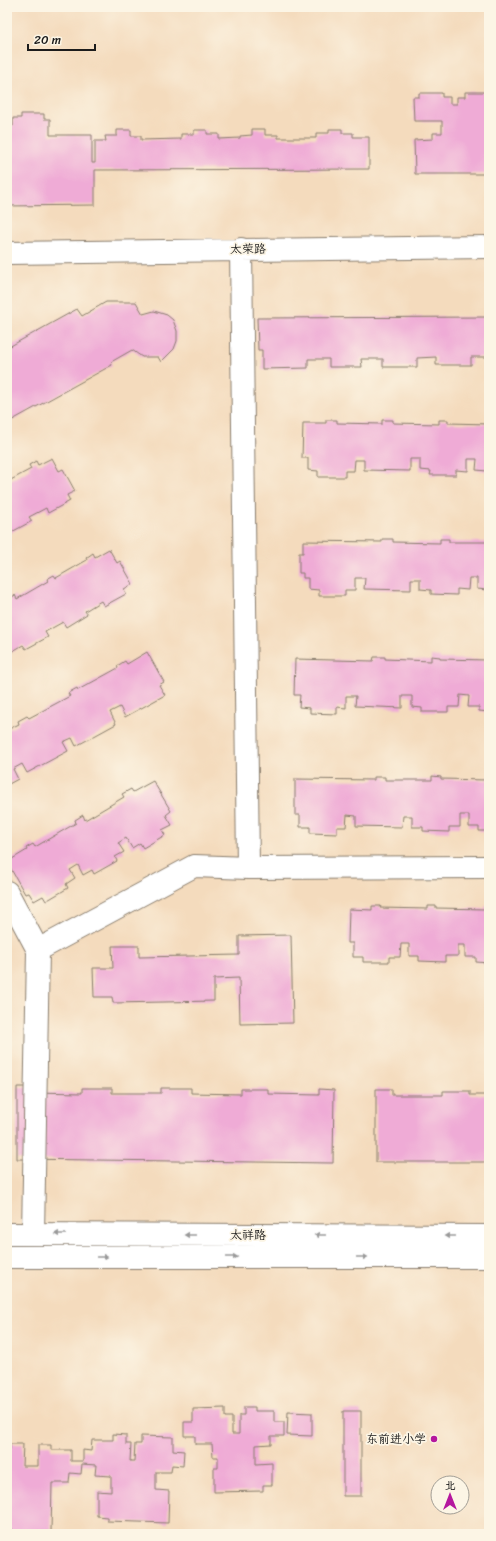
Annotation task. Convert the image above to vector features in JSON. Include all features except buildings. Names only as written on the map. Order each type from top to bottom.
[{"type":"street","name":"太荣路","points":[[7,253],[489,247]]},
{"type":"street","points":[[241,249],[248,868]]},
{"type":"street","points":[[38,950],[194,866],[248,868],[489,867]]},
{"type":"street","points":[[7,892],[38,950],[33,1234]]},
{"type":"street","name":"太祥路","points":[[7,1234],[489,1236]]},
{"type":"street","name":"太祥路","points":[[7,1257],[489,1257]]},
{"type":"place","name":"东前进小学","points":[[434,1439]]}]
